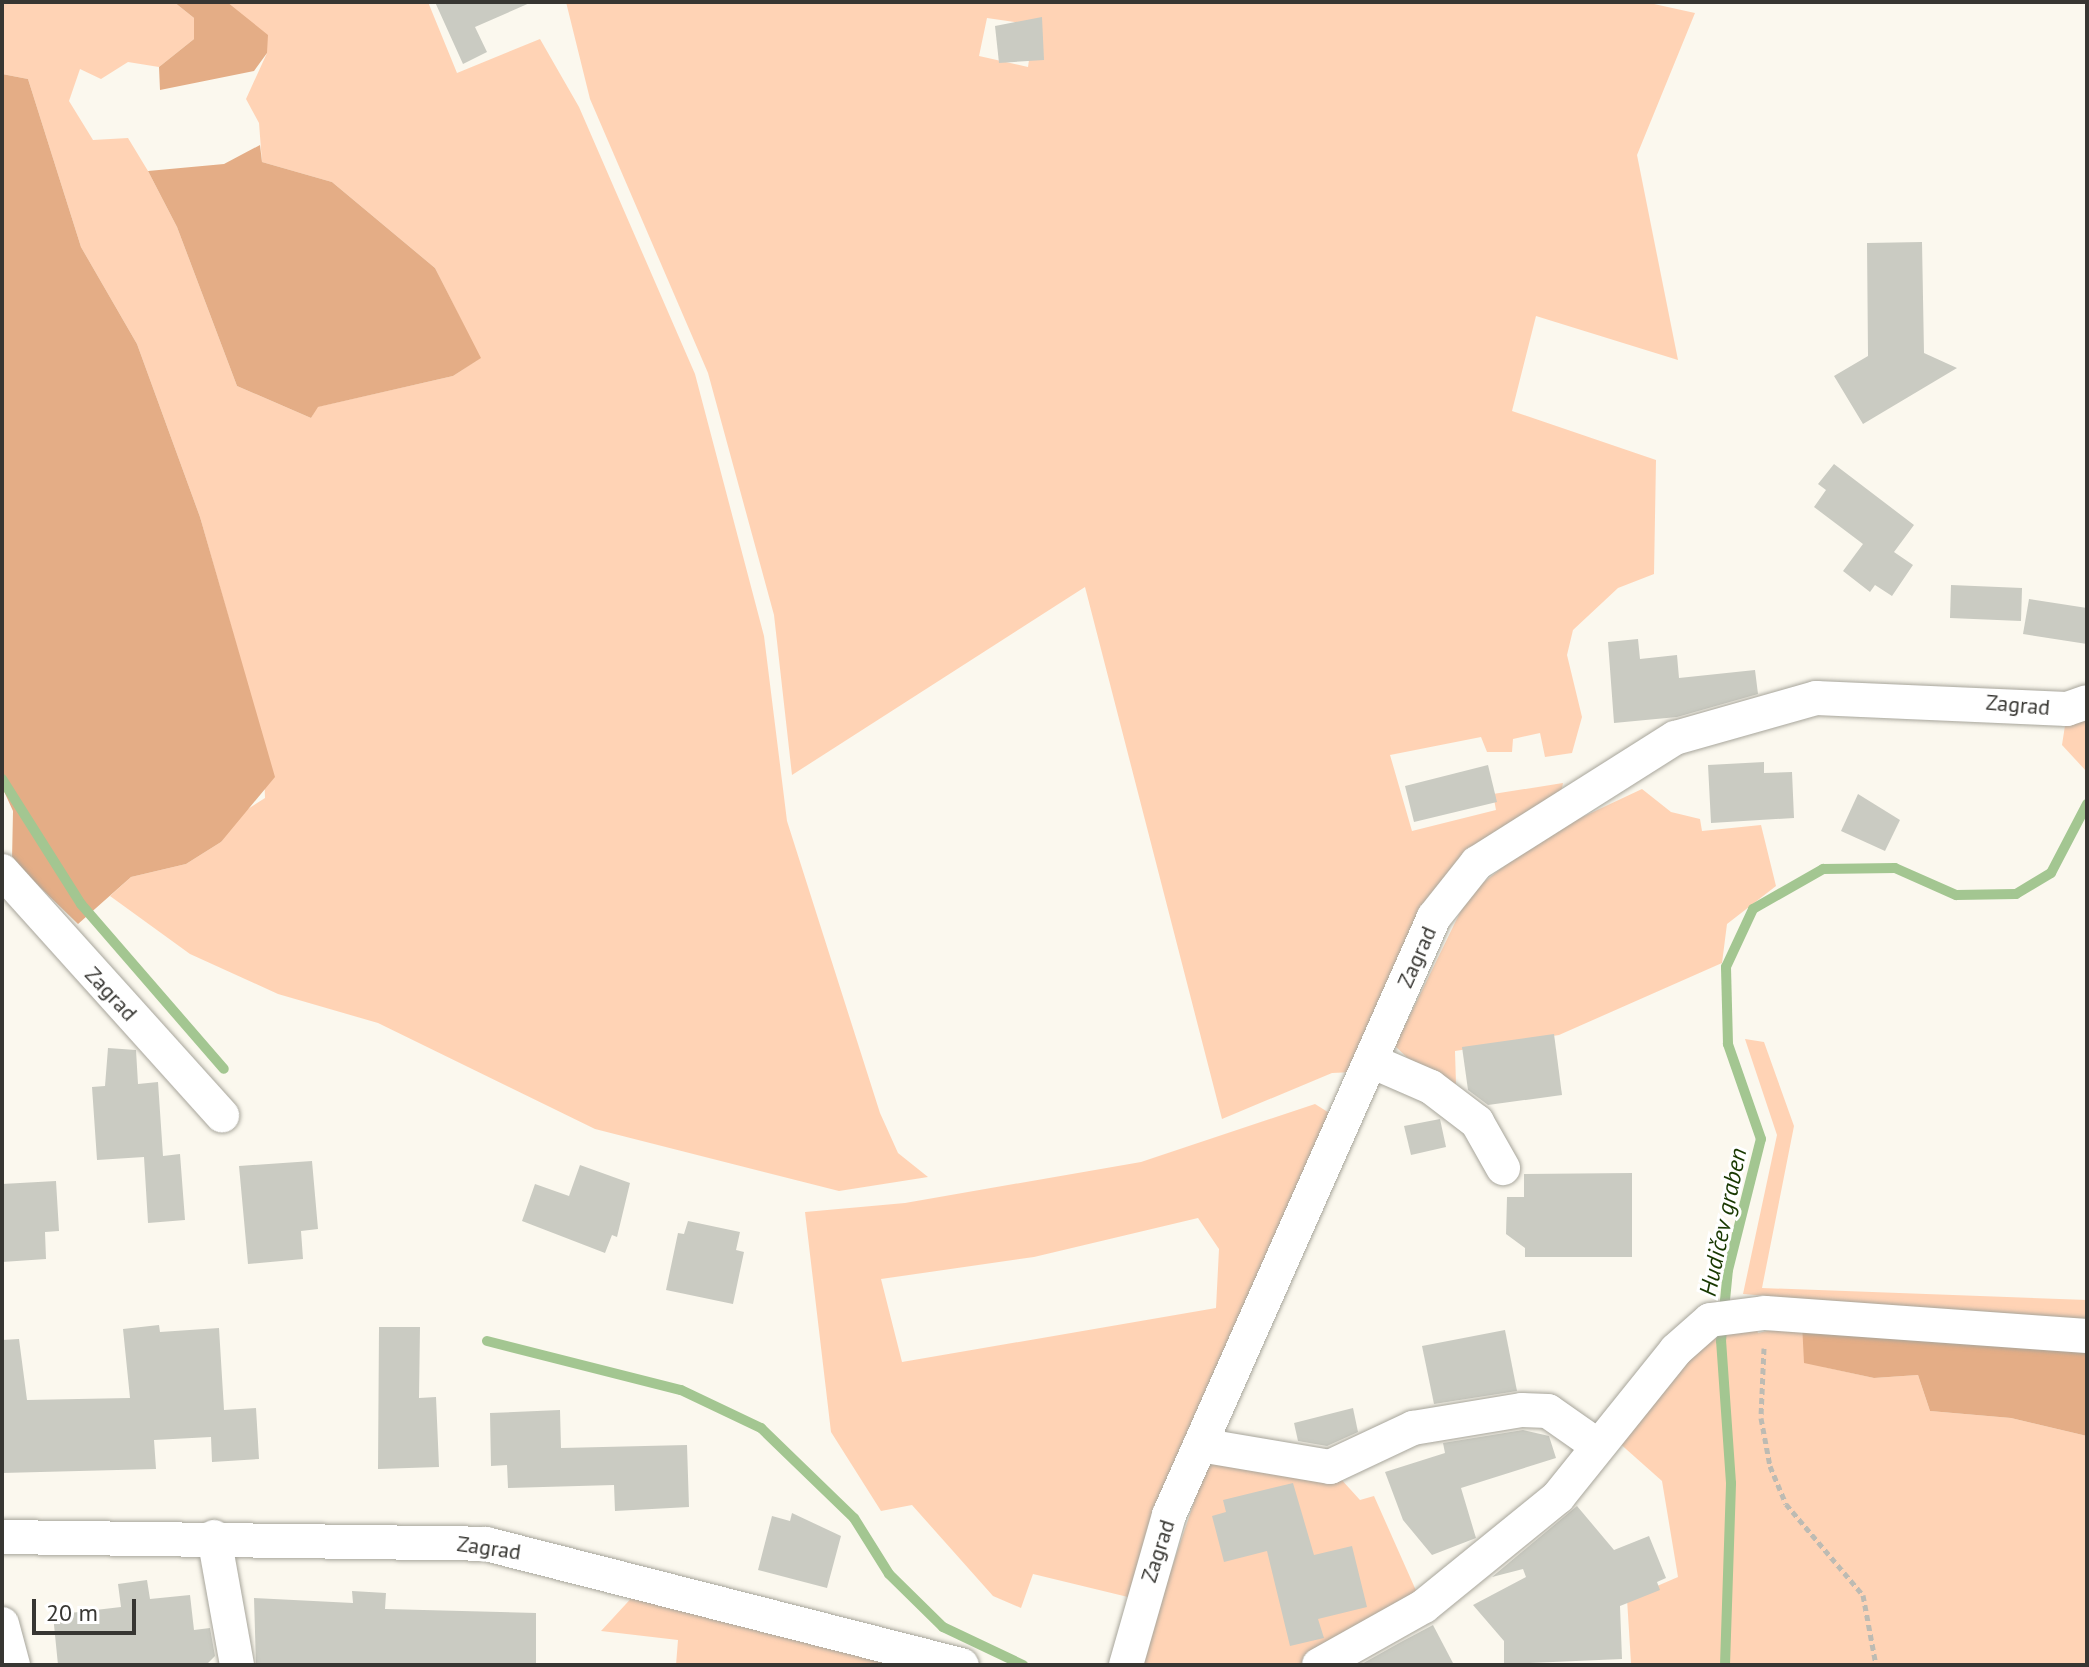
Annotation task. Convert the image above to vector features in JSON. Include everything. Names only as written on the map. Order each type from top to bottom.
[{"type":"street","name":"Zagrad","points":[[1126,1665],[1169,1515],[1434,917],[1477,863],[1675,738],[1816,698],[2067,709],[2087,702]]},
{"type":"street","name":"Zagrad","points":[[2,871],[222,1115]]},
{"type":"street","points":[[1371,1061],[1431,1087],[1477,1122],[1503,1168]]},
{"type":"street","points":[[1319,1665],[1424,1606],[1558,1497],[1676,1350],[1710,1320],[1756,1314],[2087,1336]]},
{"type":"street","points":[[1200,1445],[1330,1467],[1413,1428],[1522,1410],[1548,1411],[1598,1446]]},
{"type":"street","name":"Zagrad","points":[[2,1537],[214,1537],[486,1544],[962,1665]]},
{"type":"street","points":[[214,1537],[237,1665]]},
{"type":"street","points":[[2,1624],[13,1665]]},
{"type":"path","points":[[1756,1314],[1761,1418],[1770,1466],[1786,1504],[1863,1595],[1876,1665]]},
{"type":"shaded area","points":[[2,2],[174,2],[194,18],[194,39],[159,67],[128,62],[101,79],[80,69],[69,101],[93,140],[128,138],[148,171],[177,227],[237,386],[311,418],[317,407],[453,376],[480,358],[435,268],[332,182],[262,162],[259,123],[246,99],[267,53],[227,2],[428,2],[457,73],[540,39],[579,107],[695,374],[764,636],[787,821],[880,1113],[898,1153],[928,1177],[839,1191],[595,1129],[378,1023],[278,994],[190,954],[110,896],[131,877],[186,864],[221,842],[237,816],[265,798],[263,739],[200,517],[137,344],[81,247],[28,79],[2,74]]},
{"type":"shaded area","points":[[174,2],[227,2],[268,35],[267,53],[254,71],[160,90],[159,67],[194,39],[194,18]]},
{"type":"shaded area","points":[[566,2],[1645,2],[1695,13],[1637,155],[1678,360],[1536,316],[1512,411],[1656,460],[1654,574],[1618,588],[1573,630],[1567,655],[1582,717],[1572,753],[1545,757],[1540,733],[1513,739],[1512,752],[1487,752],[1481,737],[1390,755],[1412,831],[1496,810],[1493,794],[1563,783],[1561,793],[1470,852],[1354,1072],[1332,1073],[1222,1119],[1085,587],[792,775],[774,615],[708,373],[590,99]],"holes":[[[987,18],[1034,25],[1028,67],[979,56]]]},
{"type":"shaded area","points":[[2,74],[28,79],[81,247],[137,344],[200,517],[275,777],[221,842],[186,864],[131,877],[78,924],[12,860],[13,811],[2,787]]},
{"type":"shaded area","points":[[260,145],[262,162],[332,182],[435,268],[481,358],[453,376],[318,407],[311,418],[237,386],[177,227],[148,171],[224,164]]},
{"type":"shaded area","points":[[2087,715],[2087,772],[2062,745],[2066,719]]},
{"type":"shaded area","points":[[1642,789],[1671,812],[1700,819],[1702,831],[1761,825],[1776,886],[1727,924],[1722,963],[1559,1035],[1455,1051],[1456,1084],[1416,1066],[1395,1046],[1469,894],[1542,836]]},
{"type":"shaded area","points":[[1745,1039],[1764,1042],[1794,1126],[1762,1288],[2087,1300],[2087,1323],[1743,1294],[1777,1135]]},
{"type":"shaded area","points":[[1315,1104],[1331,1114],[1128,1597],[1033,1574],[1021,1608],[993,1596],[912,1505],[881,1511],[831,1432],[805,1212],[905,1203],[1141,1162]],"holes":[[[1198,1218],[1219,1249],[1216,1308],[902,1362],[881,1279],[1034,1257]]]},
{"type":"shaded area","points":[[1754,1322],[1758,1333],[1802,1323],[1824,1367],[1874,1378],[1918,1375],[1930,1411],[2011,1418],[2087,1436],[2087,1665],[1598,1665],[1631,1663],[1627,1599],[1678,1577],[1662,1481],[1617,1441],[1652,1391],[1714,1334]]},
{"type":"shaded area","points":[[1802,1323],[2087,1345],[2087,1436],[2011,1418],[1930,1411],[1918,1375],[1874,1378],[1804,1363]]},
{"type":"shaded area","points":[[1209,1458],[1340,1478],[1360,1500],[1374,1496],[1418,1595],[1301,1665],[1139,1665]]},
{"type":"shaded area","points":[[637,1592],[904,1665],[676,1665],[678,1640],[601,1631]]},
{"type":"building","points":[[435,2],[532,2],[475,27],[487,52],[463,64]]},
{"type":"building","points":[[1042,17],[1044,60],[999,63],[995,26]]},
{"type":"building","points":[[1922,242],[1924,353],[1957,368],[1863,424],[1834,376],[1868,356],[1867,243]]},
{"type":"building","points":[[1834,464],[1914,525],[1894,552],[1913,565],[1892,596],[1875,585],[1870,592],[1843,571],[1863,544],[1814,507],[1826,490],[1818,484]]},
{"type":"building","points":[[1951,585],[2022,588],[2021,621],[1950,618]]},
{"type":"building","points":[[2029,599],[2087,608],[2087,644],[2023,634]]},
{"type":"building","points":[[1638,639],[1640,659],[1677,655],[1679,678],[1755,670],[1758,694],[1677,717],[1614,723],[1608,642]]},
{"type":"building","points":[[1764,762],[1764,773],[1792,772],[1794,818],[1711,823],[1708,765]]},
{"type":"building","points":[[1488,765],[1497,802],[1414,822],[1405,786]]},
{"type":"building","points":[[1858,794],[1900,820],[1885,851],[1841,831]]},
{"type":"building","points":[[1554,1034],[1562,1095],[1488,1105],[1468,1090],[1462,1047]]},
{"type":"building","points":[[108,1048],[136,1050],[138,1084],[158,1082],[163,1156],[180,1154],[185,1220],[148,1223],[144,1157],[97,1160],[92,1087],[105,1086]]},
{"type":"building","points":[[1440,1119],[1446,1147],[1411,1155],[1404,1126]]},
{"type":"building","points":[[312,1161],[318,1229],[301,1231],[303,1259],[248,1264],[239,1166]]},
{"type":"building","points":[[580,1165],[630,1183],[617,1237],[612,1235],[605,1253],[522,1221],[535,1184],[569,1196]]},
{"type":"building","points":[[1632,1173],[1632,1257],[1525,1257],[1525,1248],[1506,1234],[1507,1197],[1524,1197],[1524,1174]]},
{"type":"building","points":[[56,1181],[59,1231],[45,1232],[46,1259],[2,1262],[2,1184]]},
{"type":"building","points":[[688,1221],[740,1232],[736,1250],[744,1252],[733,1304],[666,1290],[678,1233],[684,1234]]},
{"type":"building","points":[[159,1325],[160,1332],[219,1328],[224,1410],[256,1408],[259,1459],[212,1462],[211,1437],[154,1440],[156,1469],[2,1473],[2,1340],[19,1339],[27,1400],[130,1398],[123,1329]]},
{"type":"building","points":[[379,1327],[420,1327],[419,1398],[436,1397],[439,1467],[378,1469]]},
{"type":"building","points":[[1505,1330],[1517,1391],[1434,1404],[1422,1346]]},
{"type":"building","points":[[1353,1408],[1358,1432],[1327,1446],[1298,1441],[1294,1423]]},
{"type":"building","points":[[560,1410],[561,1448],[687,1445],[689,1507],[615,1511],[614,1485],[508,1488],[507,1465],[491,1466],[490,1413]]},
{"type":"building","points":[[1523,1430],[1549,1436],[1556,1458],[1461,1488],[1476,1538],[1432,1555],[1403,1520],[1385,1472],[1445,1453],[1443,1443]]},
{"type":"building","points":[[1293,1483],[1314,1555],[1352,1546],[1367,1607],[1318,1619],[1324,1638],[1290,1646],[1267,1551],[1224,1562],[1212,1516],[1226,1512],[1223,1500]]},
{"type":"building","points":[[1577,1506],[1614,1550],[1649,1536],[1666,1578],[1657,1582],[1660,1590],[1620,1606],[1622,1659],[1504,1664],[1504,1641],[1473,1605],[1526,1577],[1523,1569],[1492,1577]]},
{"type":"building","points":[[792,1513],[841,1536],[827,1588],[758,1570],[772,1516],[790,1521]]},
{"type":"building","points":[[147,1580],[150,1599],[190,1595],[194,1630],[210,1628],[215,1656],[206,1665],[58,1665],[53,1615],[121,1607],[118,1584]]},
{"type":"building","points":[[352,1591],[386,1593],[385,1609],[536,1613],[536,1665],[256,1665],[254,1598],[353,1603]]},
{"type":"building","points":[[1433,1625],[1454,1665],[1360,1665],[1401,1642]]},
{"type":"waterway","points":[[2,779],[81,904],[224,1069]]},
{"type":"waterway","name":"Hudičev graben","points":[[1725,1665],[1731,1483],[1721,1341],[1728,1270],[1761,1139],[1728,1044],[1726,967],[1753,909],[1823,869],[1895,868],[1956,895],[2016,894],[2051,873],[2087,804]]},
{"type":"waterway","points":[[487,1341],[681,1390],[761,1428],[854,1518],[889,1574],[943,1627],[1023,1665]]}]
